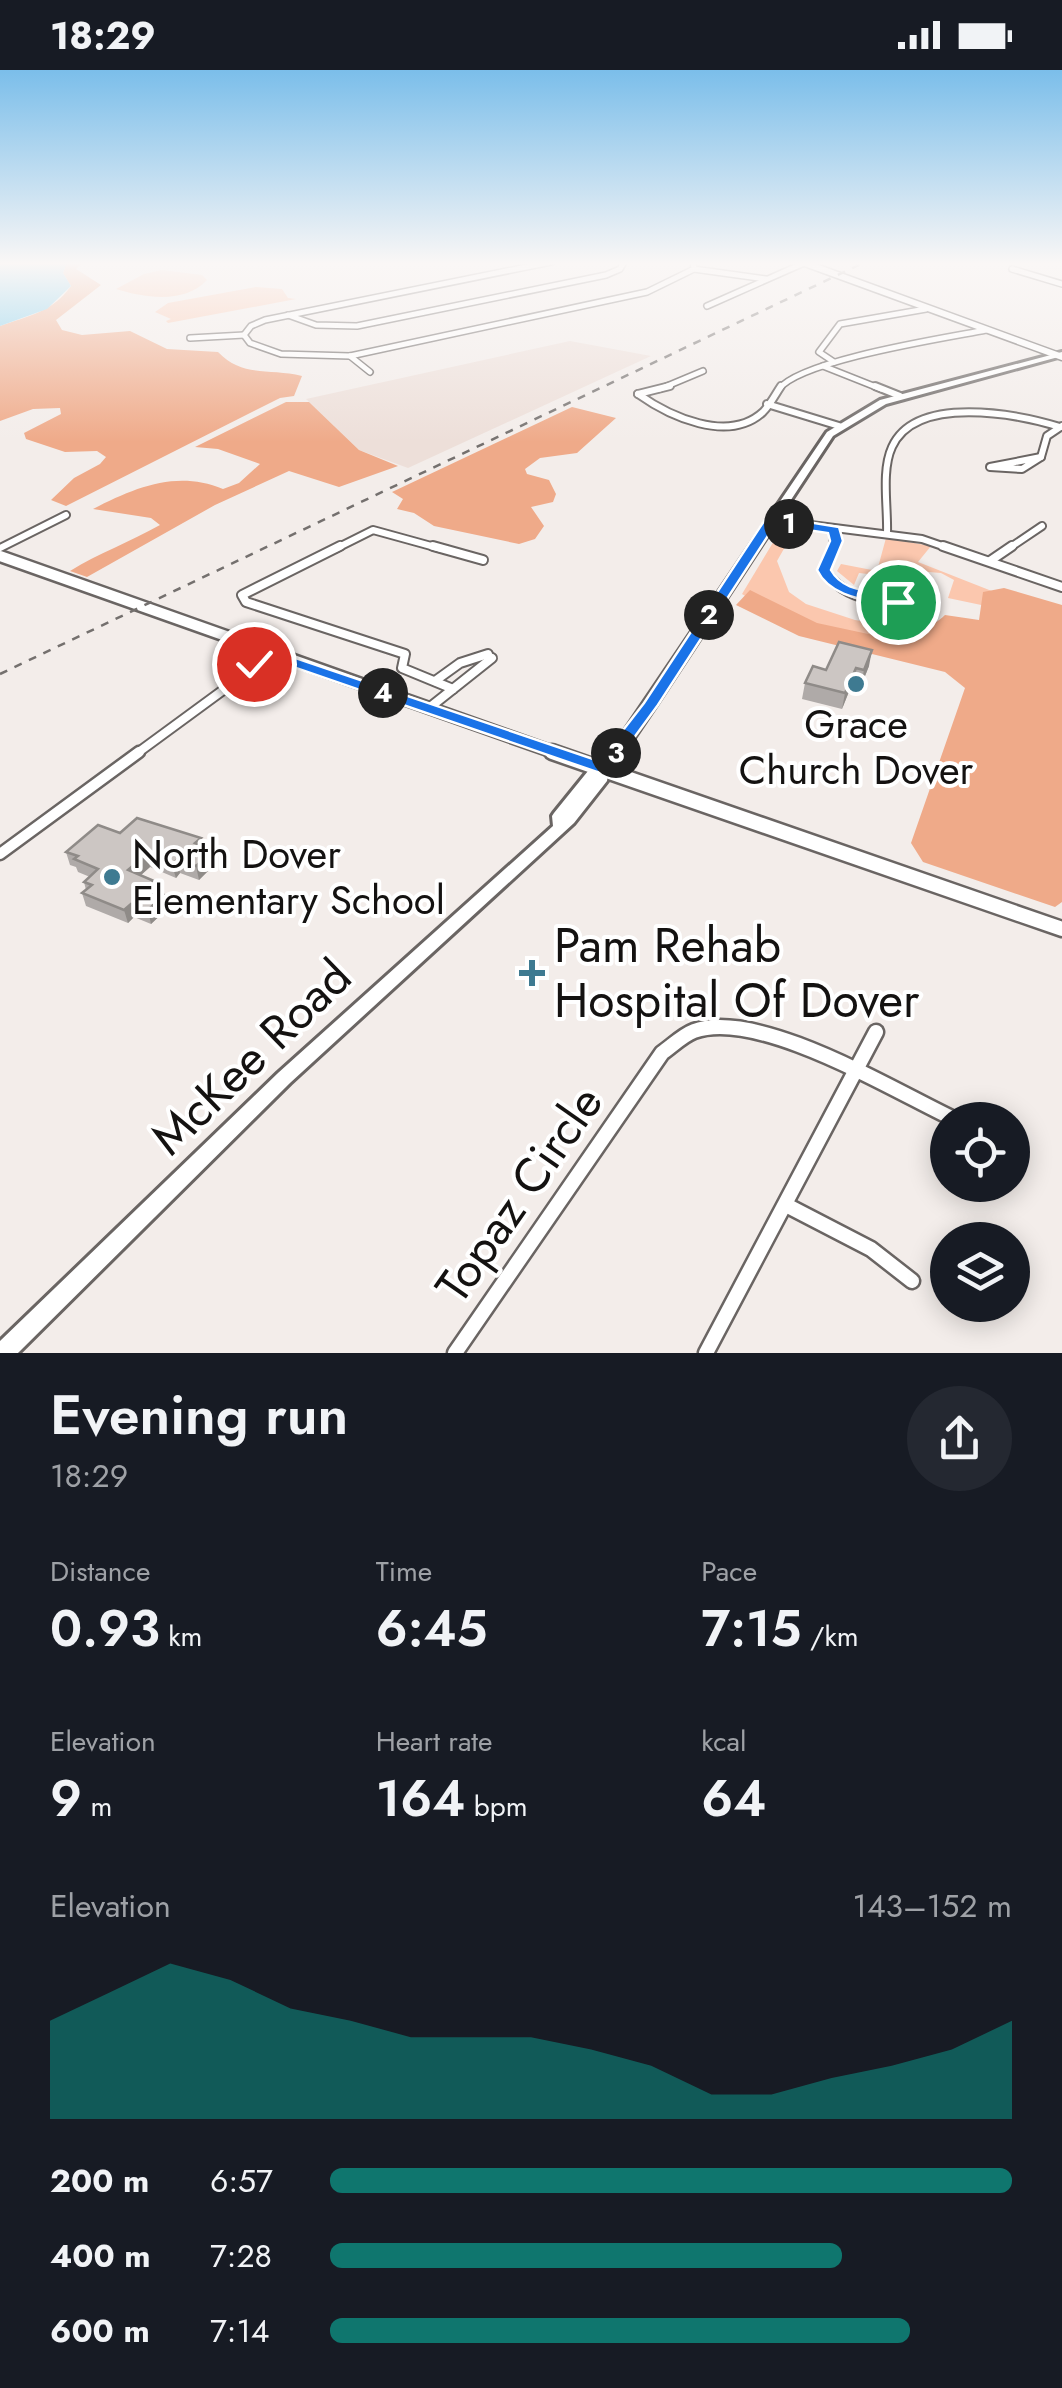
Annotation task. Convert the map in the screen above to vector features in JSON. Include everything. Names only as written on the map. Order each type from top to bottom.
[{"type":"main road","name":"McKee Road","points":[[3,1353],[284,1078],[559,824],[569,820],[602,778],[603,768],[650,705],[815,452],[839,426],[864,410],[900,396],[1038,355],[1060,357]]},
{"type":"street","points":[[190,338],[244,334],[263,322]]},
{"type":"street","points":[[305,322],[316,326],[357,326],[377,322]]},
{"type":"street","points":[[244,334],[250,344],[280,354],[350,356],[508,322]]},
{"type":"street","points":[[834,362],[819,352],[840,324],[851,322]]},
{"type":"street","points":[[964,322],[1038,355]]},
{"type":"street","points":[[703,372],[671,386],[638,394],[668,414],[706,423],[751,419],[785,378],[834,362],[986,330]]},
{"type":"street","points":[[350,356],[370,372]]},
{"type":"street","points":[[821,366],[900,396]]},
{"type":"street","points":[[767,404],[839,426]]},
{"type":"street","points":[[887,534],[891,451],[900,435],[913,426],[948,415],[981,411],[1023,415],[1061,427]]},
{"type":"street","points":[[1041,457],[990,468],[1023,468],[1041,457],[1047,436],[1061,427]]},
{"type":"street","points":[[1,555],[66,515]]},
{"type":"street","points":[[771,520],[937,543],[1062,587]]},
{"type":"street","points":[[990,561],[1042,526]]},
{"type":"street","points":[[453,689],[402,668],[405,654],[397,648],[382,647],[246,602],[242,595],[373,530],[483,560]]},
{"type":"street","points":[[834,530],[836,541],[824,570],[833,584],[858,594],[922,602]]},
{"type":"street","points":[[1,555],[264,652],[1062,928]]},
{"type":"street","points":[[0,854],[226,688],[264,652]]},
{"type":"street","points":[[429,708],[490,656],[460,663],[435,680]]},
{"type":"street","name":"Topaz Circle","points":[[455,1353],[670,1045],[709,1027],[744,1026],[780,1037],[855,1072]]},
{"type":"street","points":[[706,1353],[876,1032]]},
{"type":"street","points":[[855,1072],[930,1108]]},
{"type":"street","points":[[786,1204],[870,1249],[912,1281]]},
{"type":"shaded area","points":[[11,322],[57,322],[62,330],[82,335],[130,331],[167,349],[218,352],[247,369],[302,376],[294,396],[280,398],[66,506],[51,500],[74,478],[106,457],[97,451],[65,452],[26,439],[24,433],[61,414],[60,408],[33,409],[0,421],[0,326]]},
{"type":"shaded area","points":[[570,341],[651,356],[408,468],[359,450],[306,399]]},
{"type":"shaded area","points":[[286,402],[309,402],[359,450],[398,466],[339,487],[289,471],[215,505],[87,577],[70,571],[160,525],[151,518],[93,509],[141,488],[173,481],[223,489],[239,483],[260,464],[218,449],[195,447]]},
{"type":"shaded area","points":[[572,407],[616,418],[577,453],[540,458],[525,469],[527,474],[549,480],[556,494],[553,502],[531,507],[544,526],[535,539],[519,544],[434,526],[414,513],[397,509],[403,499],[392,492]]},
{"type":"shaded area","points":[[780,531],[794,531],[777,561],[789,592],[806,604],[855,620],[926,632],[989,624],[986,606],[948,598],[954,580],[941,573],[916,571],[913,579],[859,573],[854,585],[837,571],[841,564],[877,571],[886,538],[931,546],[918,562],[1007,597],[1062,613],[892,652],[775,614],[742,594]]},
{"type":"shaded area","points":[[1004,588],[1062,605],[1062,902],[1055,907],[923,862],[911,843],[965,688],[945,672],[799,636],[736,605],[750,590],[817,623],[896,640],[945,615],[979,620],[983,592]]},
{"type":"building","points":[[839,642],[872,650],[864,670],[856,668],[845,693],[805,683],[813,666],[826,670]]},
{"type":"building","name":"North Dover Elementary School","points":[[137,818],[201,838],[195,843],[214,850],[196,866],[177,860],[172,865],[147,854],[128,870],[154,881],[147,888],[164,895],[148,910],[131,904],[124,910],[82,893],[92,885],[84,882],[98,869],[66,852],[98,825],[120,833]]},
{"type":"railway","points":[[0,674],[739,322]]},
{"type":"place","name":"Grace Church Dover","points":[[856,684]]},
{"type":"place","name":"North Dover Elementary School","points":[[112,877]]},
{"type":"place","name":"Pam Rehab Hospital Of Dover","points":[[532,973]]},
{"type":"route","points":[[254,664],[264,652],[603,768],[650,705],[771,520],[834,530],[835,546],[824,570],[828,579],[847,591],[898,602]]}]
